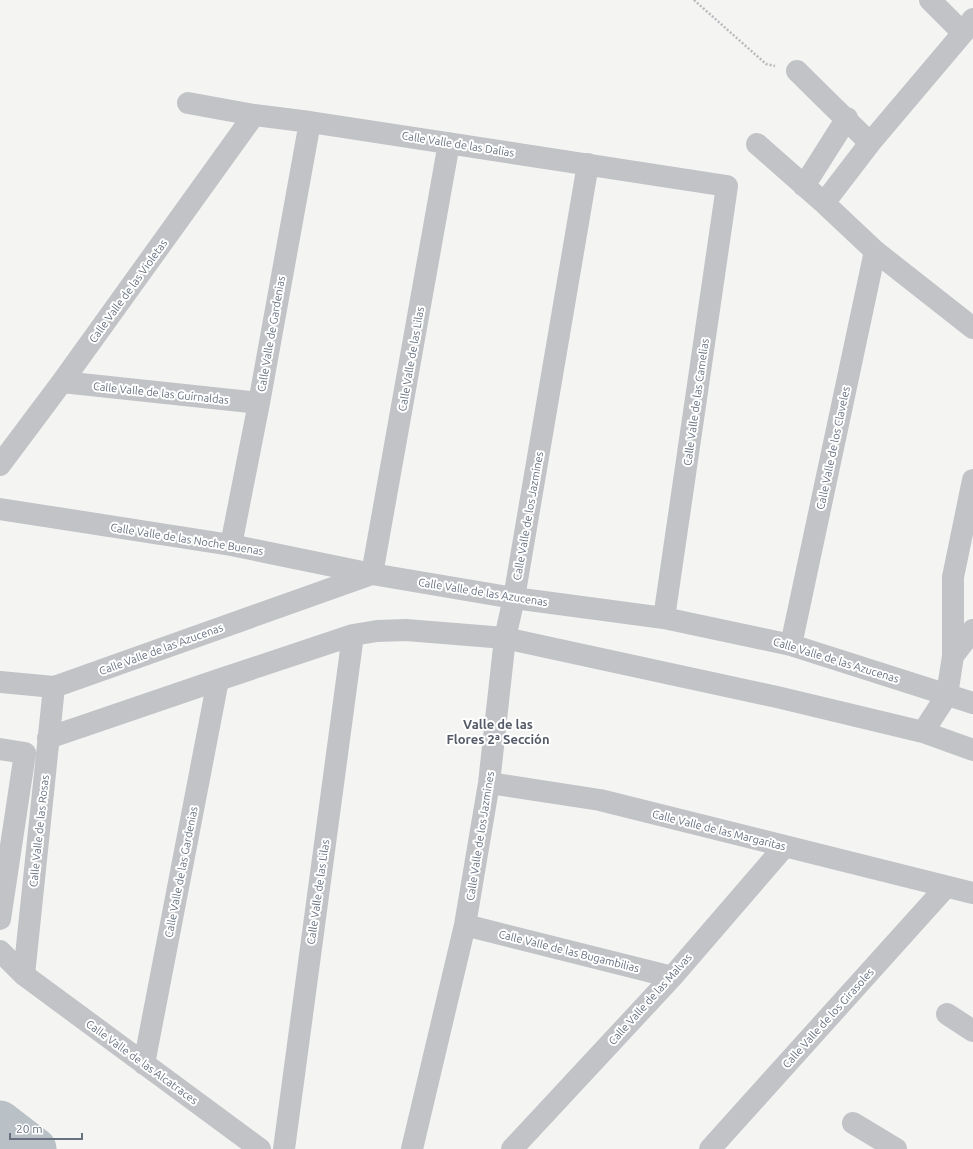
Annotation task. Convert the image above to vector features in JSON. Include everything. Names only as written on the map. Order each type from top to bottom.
[{"type":"street","points":[[824,203],[870,142],[968,26],[930,0]]},
{"type":"street","points":[[797,71],[870,142]]},
{"type":"street","name":"Calle Valle de las Dalias","points":[[188,103],[254,115],[310,122],[728,186]]},
{"type":"street","name":"Calle Valle de las Violetas","points":[[0,465],[62,382],[254,115]]},
{"type":"street","points":[[804,186],[847,118]]},
{"type":"street","name":"Calle Valle de Gardenias","points":[[231,545],[259,403],[310,122]]},
{"type":"street","name":"Calle Valle de las Lilas","points":[[372,574],[449,143]]},
{"type":"street","points":[[757,144],[824,203],[875,251],[973,328]]},
{"type":"street","name":"Calle Valle de los Jazmines","points":[[412,1149],[465,925],[489,783],[505,638],[514,598],[588,164]]},
{"type":"street","name":"Calle Valle de las Camelias","points":[[664,618],[728,186]]},
{"type":"street","name":"Calle Valle de los Claveles","points":[[791,644],[875,251]]},
{"type":"street","name":"Calle Valle de las Guirnaldas","points":[[62,382],[259,403]]},
{"type":"street","points":[[924,732],[947,694],[953,656],[953,577],[973,480]]},
{"type":"street","name":"Calle Valle de las Noche Buenas","points":[[0,509],[231,545],[372,574]]},
{"type":"street","name":"Calle Valle de las Azucenas","points":[[0,682],[54,687],[372,574],[514,598],[664,618],[791,644],[973,703]]},
{"type":"street","points":[[48,738],[353,635],[376,631],[406,630],[505,638],[776,697],[924,732],[973,750]]},
{"type":"street","points":[[953,656],[973,630]]},
{"type":"street","name":"Calle Valle de las Lilas","points":[[284,1149],[353,635]]},
{"type":"street","name":"Calle Valle de las Gardenias","points":[[144,1064],[218,680]]},
{"type":"street","name":"Calle Valle de las Rosas","points":[[24,975],[54,687]]},
{"type":"street","points":[[0,749],[25,753],[0,919]]},
{"type":"street","name":"Calle Valle de las Margaritas","points":[[489,783],[600,800],[973,893]]},
{"type":"street","name":"Calle Valle de las Malvas","points":[[512,1149],[672,977],[785,846]]},
{"type":"street","name":"Calle Valle de los Girasoles","points":[[710,1149],[946,887]]},
{"type":"street","name":"Calle Valle de las Bugambilias","points":[[465,925],[672,977]]},
{"type":"street","name":"Calle Valle de las Alcatraces","points":[[0,951],[24,975],[260,1149]]},
{"type":"street","points":[[947,1014],[973,1031]]},
{"type":"street","points":[[853,1123],[896,1149]]},
{"type":"path","points":[[694,0],[766,64],[797,71]]},
{"type":"waterway","points":[[0,1122],[35,1149]]},
{"type":"district","name":"Valle de las Flores 2ª Sección","points":[[498,732]]}]
